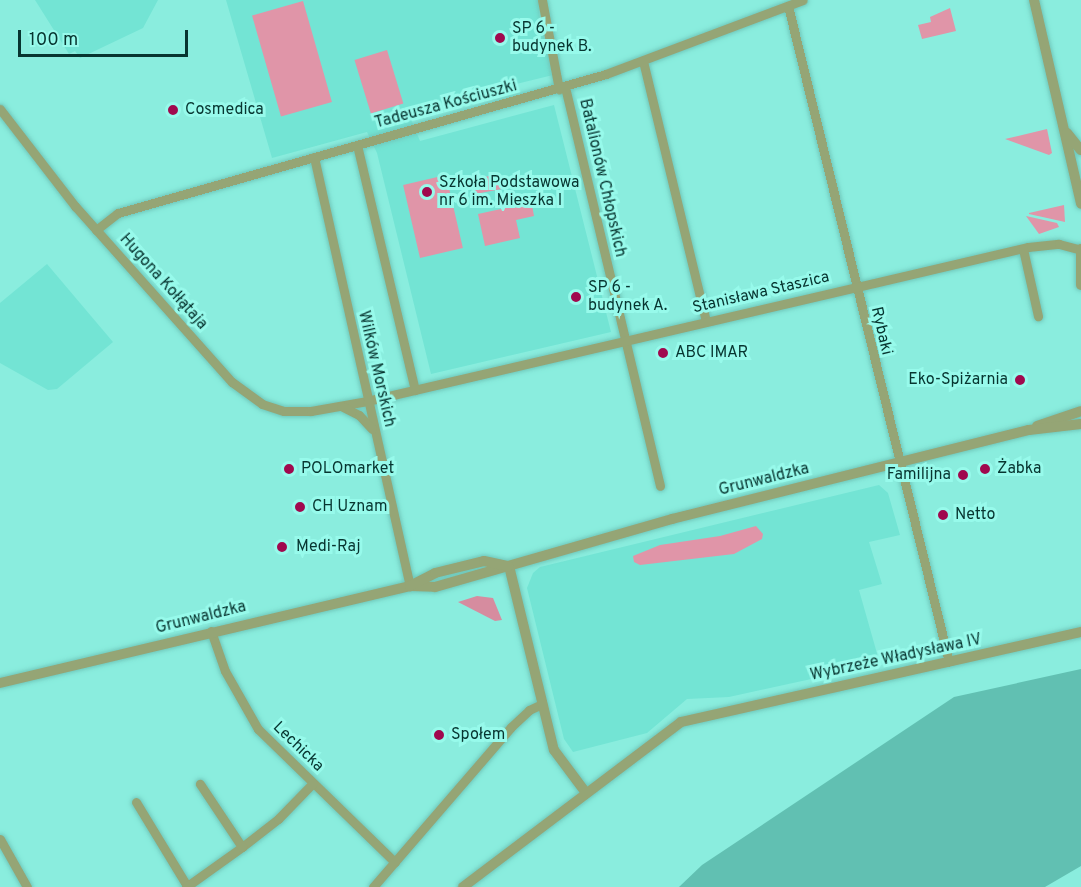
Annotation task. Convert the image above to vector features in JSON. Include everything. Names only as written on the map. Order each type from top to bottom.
[{"type":"street","name":"Batalionów Chłopskich","points":[[542,0],[660,486]]},
{"type":"street","name":"Tadeusza Kościuszki","points":[[96,230],[118,213],[562,88],[643,61],[803,0]]},
{"type":"street","points":[[1034,0],[1081,204]]},
{"type":"street","name":"Rybaki","points":[[789,6],[855,286],[949,662]]},
{"type":"street","points":[[643,61],[706,321]]},
{"type":"street","name":"Hugona Kołłątaja","points":[[0,109],[96,230],[247,395],[284,411],[341,406],[367,401]]},
{"type":"street","points":[[1064,128],[1081,150]]},
{"type":"street","name":"Wilków Morskich","points":[[357,145],[415,390]]},
{"type":"street","name":"Wilków Morskich","points":[[314,157],[410,586]]},
{"type":"street","points":[[1071,159],[1081,169]]},
{"type":"street","name":"Stanisława Staszica","points":[[367,401],[625,339],[1023,249],[1059,244],[1081,250]]},
{"type":"street","points":[[1023,249],[1038,316]]},
{"type":"street","points":[[1081,250],[1081,285]]},
{"type":"street","points":[[1077,412],[1081,404]]},
{"type":"street","points":[[341,406],[359,415],[375,434]]},
{"type":"street","name":"Grunwaldzka","points":[[0,683],[211,631],[410,586],[435,573],[484,561],[509,566],[660,522],[1029,430],[1077,412]]},
{"type":"street","name":"Grunwaldzka","points":[[1029,430],[1081,424]]},
{"type":"street","points":[[509,566],[554,750],[585,792]]},
{"type":"street","name":"Lechicka","points":[[211,631],[225,671],[258,729],[395,862]]},
{"type":"street","name":"Wybrzeże Władysława IV","points":[[463,887],[585,792],[681,722],[716,711],[1081,632]]},
{"type":"street","points":[[373,887],[511,726],[529,710],[542,705]]},
{"type":"street","points":[[136,802],[186,887],[278,819],[313,783]]},
{"type":"street","points":[[200,784],[242,847]]},
{"type":"street","points":[[0,839],[27,887]]},
{"type":"shaded area","points":[[35,0],[158,0],[143,28],[80,58],[75,51],[69,54]]},
{"type":"shaded area","points":[[226,0],[540,0],[539,14],[553,75],[411,110],[411,119],[420,141],[554,105],[611,332],[431,374],[377,153],[367,132],[272,158]]},
{"type":"shaded area","points":[[303,1],[332,102],[281,117],[252,16]]},
{"type":"shaded area","points":[[950,8],[956,31],[922,39],[918,25],[931,22],[930,17]]},
{"type":"shaded area","points":[[387,50],[403,104],[371,113],[354,60]]},
{"type":"shaded area","points":[[1047,129],[1052,153],[1049,155],[1005,139]]},
{"type":"shaded area","points":[[500,174],[503,189],[475,194],[473,179]]},
{"type":"shaded area","points":[[446,175],[463,248],[420,258],[403,185]]},
{"type":"shaded area","points":[[530,194],[534,216],[516,220],[520,238],[485,246],[478,214],[514,206],[513,198]]},
{"type":"shaded area","points":[[1064,205],[1065,222],[1029,214],[1029,213]]},
{"type":"shaded area","points":[[1026,216],[1057,223],[1059,227],[1039,234]]},
{"type":"shaded area","points":[[47,264],[113,342],[57,389],[48,390],[0,363],[0,303]]},
{"type":"shaded area","points":[[879,485],[888,493],[900,535],[869,542],[882,584],[859,590],[880,664],[729,697],[687,699],[647,733],[573,752],[564,739],[527,588],[533,573],[540,567]]},
{"type":"shaded area","points":[[756,526],[763,534],[762,539],[734,554],[640,565],[634,562],[633,556],[660,545],[720,536]]},
{"type":"shaded area","points":[[477,596],[493,598],[502,620],[495,621],[458,602]]},
{"type":"water","points":[[1081,669],[1081,866],[1045,887],[679,887],[702,865],[954,697]]},
{"type":"place","name":"SP 6 - budynek B.","points":[[500,38]]},
{"type":"place","name":"Cosmedica","points":[[173,110]]},
{"type":"place","name":"Szkoła Podstawowa nr 6 im. Mieszka I","points":[[427,192]]},
{"type":"place","name":"SP 6 - budynek A.","points":[[576,297]]},
{"type":"place","name":"ABC IMAR","points":[[663,353]]},
{"type":"place","name":"Eko-Spiżarnia","points":[[1020,380]]},
{"type":"place","name":"POLOmarket","points":[[289,469]]},
{"type":"place","name":"Żabka","points":[[985,469]]},
{"type":"place","name":"Familijna","points":[[963,475]]},
{"type":"place","name":"CH Uznam","points":[[300,507]]},
{"type":"place","name":"Netto","points":[[943,515]]},
{"type":"place","name":"Medi-Raj","points":[[282,547]]},
{"type":"place","name":"Społem","points":[[439,735]]}]
